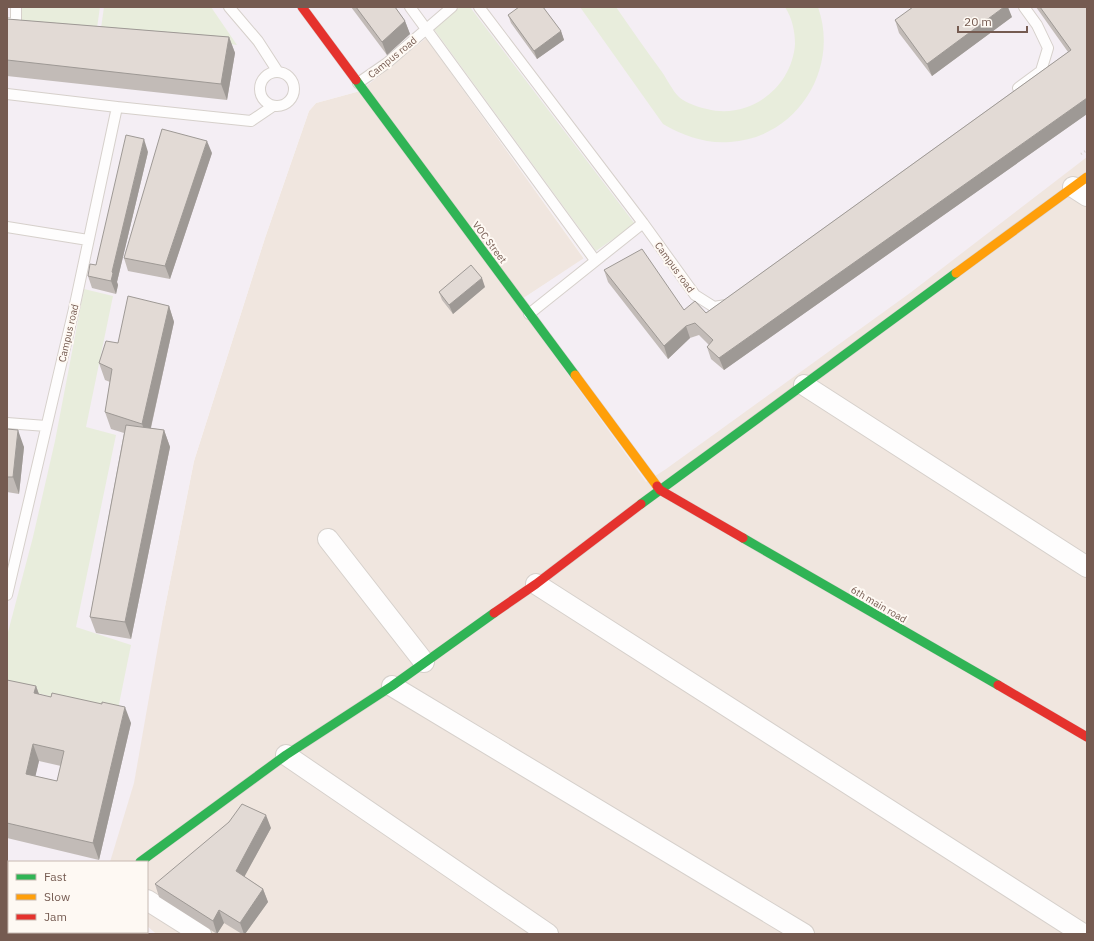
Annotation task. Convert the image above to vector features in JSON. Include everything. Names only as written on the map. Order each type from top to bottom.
[{"type":"street","name":"VOC Street","points":[[302,7],[660,490]]},
{"type":"street","points":[[141,861],[286,755],[392,686],[536,584],[660,490],[804,385],[1082,187]]},
{"type":"street","points":[[804,385],[1087,566]]},
{"type":"street","name":"6th main road","points":[[660,490],[1087,737]]},
{"type":"street","points":[[328,539],[424,662]]},
{"type":"street","points":[[536,584],[1083,934]]},
{"type":"street","points":[[392,686],[804,934]]},
{"type":"street","points":[[286,755],[548,934]]},
{"type":"street","points":[[148,901],[201,934]]},
{"type":"lane","points":[[7,23],[16,24],[16,7]]},
{"type":"lane","points":[[230,7],[258,41],[278,72]]},
{"type":"lane","name":"Campus road","points":[[410,7],[595,260]]},
{"type":"lane","name":"Campus road","points":[[358,84],[387,63],[452,7]]},
{"type":"lane","name":"Campus road","points":[[479,7],[643,223],[696,296],[714,308],[736,302]]},
{"type":"lane","points":[[1009,95],[1041,71],[1048,48],[1037,25],[1024,7]]},
{"type":"lane","points":[[278,72],[284,74],[290,79],[294,92],[291,99],[286,104],[273,106],[267,103],[262,97],[260,90],[261,84],[265,78],[278,72]]},
{"type":"lane","points":[[7,94],[251,121],[273,106]]},
{"type":"lane","name":"Campus road","points":[[7,595],[117,107]]},
{"type":"lane","points":[[529,314],[643,223]]},
{"type":"lane","points":[[7,227],[88,240]]},
{"type":"lane","points":[[7,423],[46,426]]},
{"type":"shaded area","points":[[7,7],[1087,7],[1087,157],[910,293],[646,482],[516,303],[584,258],[426,38],[360,91],[316,103],[309,111],[265,238],[194,461],[164,612],[134,783],[110,861],[8,861],[8,933],[148,933],[148,927],[156,934],[7,934]]},
{"type":"shaded area","points":[[426,38],[584,259],[516,303],[1087,156],[1087,934],[156,934],[148,927],[148,861],[108,861],[164,612],[194,461],[265,238],[309,111],[316,103],[360,91]]},
{"type":"green space","points":[[22,7],[100,7],[97,28],[21,21]]},
{"type":"green space","points":[[104,7],[211,7],[237,45],[101,28]]},
{"type":"green space","points":[[460,7],[470,7],[635,224],[596,251],[433,28]]},
{"type":"green space","points":[[580,7],[616,7],[676,94],[689,103],[707,109],[723,111],[738,110],[753,105],[766,97],[777,87],[786,74],[792,60],[795,44],[793,25],[785,7],[818,7],[823,30],[823,54],[817,76],[807,96],[793,114],[775,128],[754,138],[730,142],[712,142],[695,138],[663,124]]},
{"type":"green space","points":[[84,289],[113,296],[86,427],[116,435],[76,627],[131,645],[117,714],[7,685],[7,636],[33,537],[55,441]]},
{"type":"building","points":[[356,7],[395,7],[405,21],[382,42]]},
{"type":"building","points":[[519,7],[543,7],[561,31],[534,51],[508,15]]},
{"type":"building","points":[[913,7],[1004,7],[927,64],[895,20]]},
{"type":"building","points":[[1040,7],[1087,7],[1087,98],[719,358],[707,347],[713,340],[695,323],[686,326],[664,346],[604,270],[642,249],[684,310],[695,301],[706,313],[1071,50]]},
{"type":"building","points":[[7,19],[229,37],[221,84],[7,60]]},
{"type":"building","points":[[162,129],[207,141],[165,266],[124,258]]},
{"type":"building","points":[[126,135],[144,139],[111,281],[88,276],[90,264],[96,265]]},
{"type":"building","points":[[471,265],[482,278],[449,305],[439,292]]},
{"type":"building","points":[[128,296],[169,306],[142,424],[105,412],[112,369],[99,363],[106,341],[118,343]]},
{"type":"building","points":[[126,425],[164,430],[125,622],[90,617]]},
{"type":"building","points":[[7,429],[18,430],[13,477],[7,477]]},
{"type":"building","points":[[7,680],[36,686],[34,693],[51,697],[52,693],[102,704],[102,702],[125,707],[93,843],[7,823]],"holes":[[[33,744],[64,751],[57,781],[26,774]]]},
{"type":"building","points":[[242,804],[266,815],[236,871],[263,889],[240,923],[219,910],[213,921],[155,884],[229,822]]},
{"type":"traffic: fast","points":[[356,80],[575,375]]},
{"type":"traffic: fast","points":[[641,504],[956,273]]},
{"type":"traffic: fast","points":[[743,538],[998,685]]},
{"type":"traffic: fast","points":[[141,861],[286,755],[392,686],[494,613]]},
{"type":"traffic: slow","points":[[956,273],[1087,177]]},
{"type":"traffic: slow","points":[[575,375],[657,486]]},
{"type":"traffic: jam","points":[[302,7],[356,80]]},
{"type":"traffic: jam","points":[[657,486],[660,490],[743,538]]},
{"type":"traffic: jam","points":[[494,613],[536,584],[641,504]]},
{"type":"traffic: jam","points":[[998,685],[1087,737]]}]
